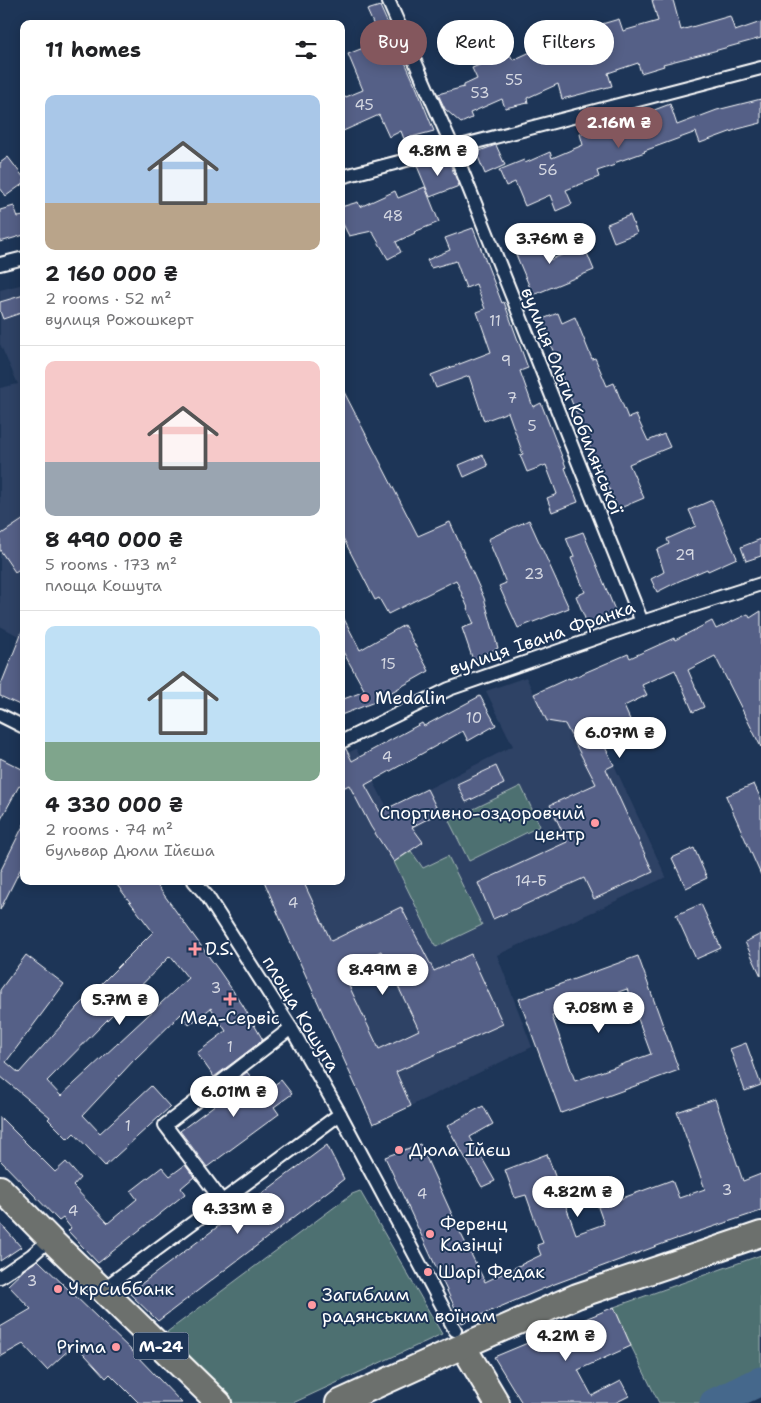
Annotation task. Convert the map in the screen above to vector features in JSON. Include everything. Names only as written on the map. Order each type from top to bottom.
[{"type":"highway","name":"М-24","points":[[0,1188],[219,1403]]},
{"type":"highway","points":[[338,1403],[459,1338],[761,1234]]},
{"type":"highway","points":[[459,1338],[497,1403]]},
{"type":"street","name":"вулиця Ольги Кобилянської","points":[[388,0],[453,148],[642,622]]},
{"type":"street","points":[[345,176],[761,68]]},
{"type":"street","points":[[0,264],[20,259]]},
{"type":"street","name":"вулиця Івана Франка","points":[[345,740],[449,689],[642,622],[761,584]]},
{"type":"street","points":[[0,715],[20,725]]},
{"type":"street","name":"площа Кошута","points":[[197,885],[207,896],[291,1028],[340,1114],[459,1338]]},
{"type":"street","points":[[222,1201],[165,1125],[291,1028]]},
{"type":"street","points":[[103,1289],[340,1114]]},
{"type":"street","points":[[0,1277],[32,1255],[50,1238]]},
{"type":"shaded area","points":[[20,285],[20,637],[0,626],[0,388],[18,384],[0,344],[0,290]]},
{"type":"shaded area","points":[[526,677],[534,694],[569,678],[614,765],[666,877],[497,955],[532,1047],[373,1124],[266,885],[345,885],[345,754],[356,749],[388,809],[513,746],[486,691]]},
{"type":"green space","points":[[521,786],[540,826],[469,861],[449,821]]},
{"type":"green space","points":[[411,851],[423,868],[448,856],[482,925],[436,947],[394,862]]},
{"type":"green space","points":[[360,1191],[442,1334],[293,1403],[232,1403],[167,1332],[352,1194]]},
{"type":"green space","points":[[761,1255],[761,1374],[700,1403],[659,1403],[614,1307]]},
{"type":"building","points":[[652,0],[673,0],[681,30],[730,16],[735,31],[761,22],[761,38],[663,64],[664,66],[641,73],[638,63],[608,73],[612,86],[562,99],[558,84],[527,98],[528,103],[505,108],[502,99],[470,113],[472,118],[461,123],[445,109],[438,94],[464,87],[464,85],[477,79],[472,68],[479,65],[514,65],[514,60],[524,55],[524,65],[614,65],[614,20],[619,19],[623,31],[658,21]]},
{"type":"building","points":[[380,6],[386,20],[372,20],[367,10]]},
{"type":"building","points":[[360,49],[360,65],[406,65],[434,131],[404,139],[401,131],[389,137],[379,115],[345,130],[345,97],[363,90],[348,54]]},
{"type":"building","points":[[761,99],[761,123],[700,143],[696,132],[614,163],[615,165],[597,171],[599,177],[566,190],[572,204],[556,211],[550,195],[525,206],[515,182],[506,186],[499,170],[524,160],[525,163],[550,152],[552,158],[583,145],[580,134],[632,114],[633,118],[670,104],[677,125],[717,110]]},
{"type":"building","points":[[496,145],[505,165],[485,174],[476,152]]},
{"type":"building","points":[[8,157],[20,173],[20,186],[6,196],[0,188],[0,163]]},
{"type":"building","points":[[448,158],[459,186],[430,197],[417,166]]},
{"type":"building","points":[[425,187],[439,222],[396,242],[401,252],[388,259],[372,231],[349,236],[345,228],[345,206],[358,202],[360,207],[395,191],[398,198]]},
{"type":"building","points":[[14,206],[18,217],[20,217],[20,236],[0,242],[0,210]]},
{"type":"building","points":[[630,215],[637,233],[614,242],[607,224]]},
{"type":"building","points":[[473,228],[502,303],[504,302],[528,368],[520,371],[533,407],[541,403],[578,502],[552,512],[547,498],[557,494],[546,465],[527,472],[520,455],[523,454],[508,412],[484,421],[469,376],[436,388],[431,375],[491,352],[477,312],[485,309],[476,284],[466,288],[456,261],[431,268],[427,260],[450,250],[445,238]]},
{"type":"building","points":[[536,235],[547,261],[584,246],[594,270],[533,295],[512,245]]},
{"type":"building","points":[[20,296],[20,313],[3,319],[0,311],[0,302]]},
{"type":"building","points":[[558,313],[562,323],[575,317],[592,359],[595,358],[607,386],[614,383],[628,418],[636,415],[648,441],[664,434],[670,447],[629,464],[644,498],[618,509],[591,449],[540,320]]},
{"type":"building","points":[[345,394],[418,536],[450,522],[484,598],[498,648],[473,660],[462,628],[474,624],[456,580],[388,614],[379,598],[375,600],[345,542]]},
{"type":"building","points":[[483,455],[488,466],[464,477],[459,465]]},
{"type":"building","points":[[712,500],[737,558],[708,571],[707,569],[657,592],[651,579],[664,572],[657,550],[669,544],[667,539],[696,526],[689,510]]},
{"type":"building","points":[[529,520],[569,608],[518,628],[499,586],[506,583],[488,539]]},
{"type":"building","points":[[20,522],[20,569],[15,572],[0,550],[0,535]]},
{"type":"building","points":[[583,532],[617,615],[588,626],[576,596],[585,592],[571,558],[574,557],[566,538]]},
{"type":"building","points":[[761,539],[761,556],[746,561],[741,547]]},
{"type":"building","points":[[761,611],[761,747],[715,656],[688,670],[704,707],[693,712],[675,670],[642,685],[647,695],[624,706],[635,731],[604,745],[614,765],[606,769],[653,872],[594,899],[584,878],[493,919],[478,883],[567,842],[550,805],[596,784],[565,724],[547,721],[534,694],[628,654],[630,658],[674,638],[675,640],[712,621],[716,629],[748,614],[750,618]]},
{"type":"building","points":[[345,621],[360,650],[404,625],[429,671],[372,703],[345,713],[345,698],[365,691],[345,655]]},
{"type":"building","points":[[20,637],[20,705],[0,696],[0,687]]},
{"type":"building","points":[[480,696],[496,725],[468,741],[463,731],[365,785],[380,812],[427,789],[439,813],[412,827],[423,842],[394,862],[371,827],[349,785],[345,787],[345,749],[352,761],[422,723],[424,726]]},
{"type":"building","points":[[0,758],[20,768],[20,786],[0,821]]},
{"type":"building","points":[[496,766],[504,784],[466,802],[457,784]]},
{"type":"building","points":[[754,784],[761,799],[761,875],[726,796]]},
{"type":"building","points":[[20,832],[20,870],[0,910],[0,872]]},
{"type":"building","points":[[694,848],[707,878],[686,888],[672,858]]},
{"type":"building","points":[[117,885],[157,885],[242,1004],[263,1040],[214,1077],[197,1053],[226,1031],[211,1008],[189,1025],[181,1014],[134,1060],[83,1115],[100,1133],[151,1086],[170,1107],[105,1166],[74,1133],[68,1139],[48,1119],[50,1117],[0,1076],[0,990],[26,955],[64,984],[6,1062],[19,1073],[78,1007],[153,932]],"holes":[[[170,956],[188,978],[61,1096],[47,1081]]]},
{"type":"building","points":[[266,885],[305,885],[331,941],[401,907],[434,971],[471,954],[503,1024],[396,1072],[411,1106],[373,1124]],"holes":[[[381,951],[419,1030],[379,1049],[342,971]]]},
{"type":"building","points":[[701,904],[721,948],[696,959],[676,915]]},
{"type":"building","points":[[761,934],[761,976],[745,942]]},
{"type":"building","points":[[638,956],[679,1070],[561,1113],[519,999]],"holes":[[[627,989],[651,1054],[575,1081],[552,1016]]]},
{"type":"building","points":[[746,1043],[761,1085],[745,1091],[730,1049]]},
{"type":"building","points":[[247,1072],[263,1093],[281,1080],[292,1094],[274,1107],[279,1114],[207,1167],[180,1131],[228,1095],[224,1090]]},
{"type":"building","points":[[715,1099],[743,1181],[761,1174],[761,1211],[673,1240],[552,1285],[462,1323],[385,1157],[420,1144],[485,1282],[541,1255],[537,1245],[543,1243],[526,1195],[515,1198],[505,1170],[547,1154],[576,1234],[604,1224],[598,1207],[672,1180],[679,1198],[705,1189],[677,1112]]},
{"type":"building","points":[[483,1106],[493,1124],[470,1137],[495,1181],[482,1187],[447,1126]]},
{"type":"building","points":[[0,1117],[55,1172],[66,1162],[80,1178],[73,1186],[108,1223],[137,1199],[131,1191],[162,1167],[170,1176],[185,1165],[194,1177],[181,1188],[185,1194],[98,1263],[68,1231],[71,1228],[63,1218],[59,1221],[0,1160]]},
{"type":"building","points":[[327,1145],[344,1179],[158,1321],[129,1293]]},
{"type":"building","points":[[0,1223],[21,1247],[0,1261]]},
{"type":"building","points":[[38,1260],[133,1352],[182,1403],[139,1403],[110,1374],[106,1378],[75,1344],[47,1370],[23,1344],[0,1357],[0,1327],[31,1309],[8,1285]]},
{"type":"building","points":[[614,1307],[631,1346],[578,1370],[592,1396],[621,1381],[629,1396],[615,1403],[522,1403],[494,1357]]},
{"type":"waterway","points":[[714,1403],[761,1381]]},
{"type":"place","name":"Medalin","points":[[365,698]]},
{"type":"place","name":"Спортивно-оздоровчий центр","points":[[595,823]]},
{"type":"place","name":"D.S.","points":[[195,949]]},
{"type":"place","name":"Мед-Сервіс","points":[[230,999]]},
{"type":"place","name":"Дюла Ійєш","points":[[399,1150]]},
{"type":"place","name":"Ференц Казінці","points":[[430,1234]]},
{"type":"place","name":"Шарі Федак","points":[[428,1272]]},
{"type":"place","name":"УкрСиббанк","points":[[58,1289]]},
{"type":"place","name":"Загиблим радянським воїнам","points":[[312,1305]]},
{"type":"place","name":"Prima","points":[[116,1347]]}]
